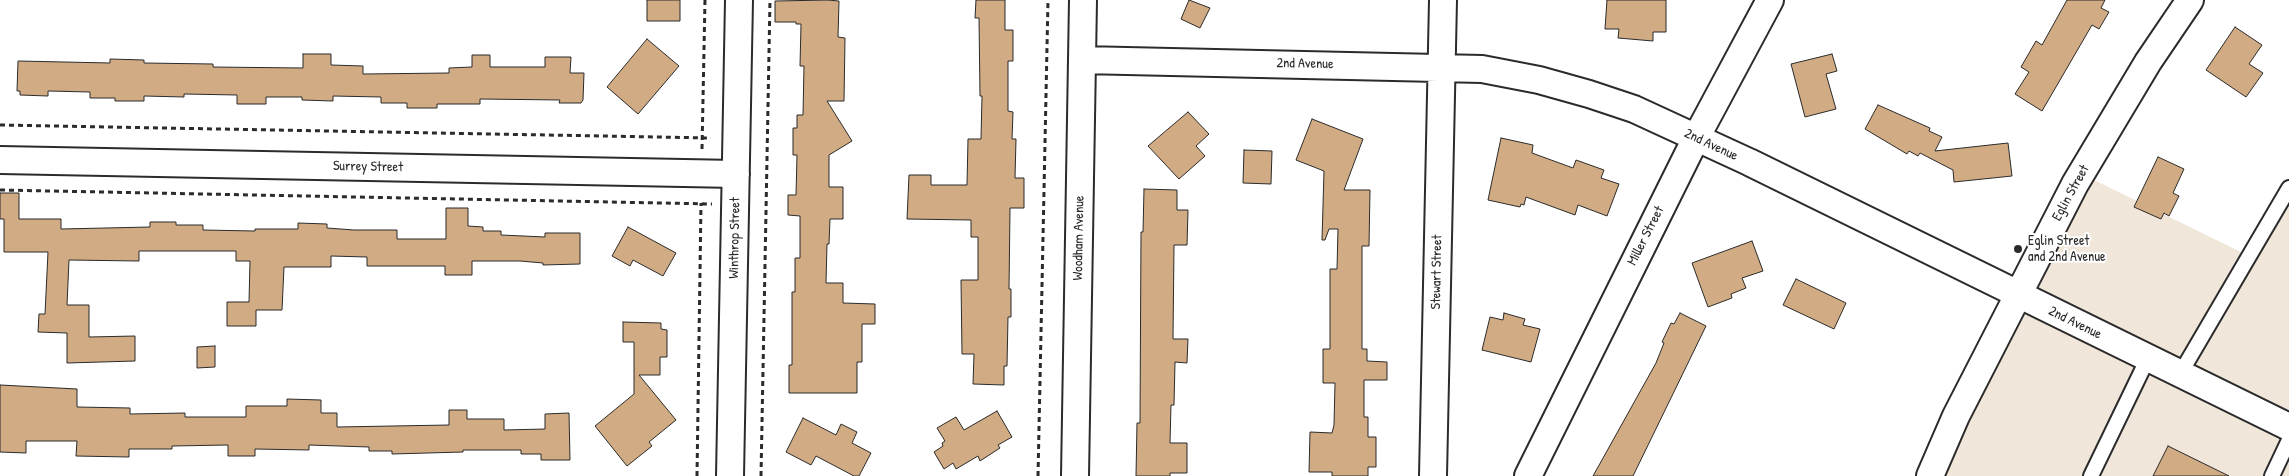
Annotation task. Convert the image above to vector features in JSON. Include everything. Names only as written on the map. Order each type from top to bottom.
[{"type":"street","name":"Winthrop Street","points":[[730,476],[739,0]]},
{"type":"street","name":"Woodham Avenue","points":[[1075,476],[1083,0]]},
{"type":"street","name":"Stewart Street","points":[[1433,476],[1440,67],[1443,0]]},
{"type":"street","name":"Miller Street","points":[[1528,476],[1696,138],[1770,0]]},
{"type":"street","name":"Eglin Street","points":[[1930,476],[1956,416],[2075,184],[2148,62],[2190,0]]},
{"type":"street","name":"2nd Avenue","points":[[1082,60],[1482,68],[1539,80],[1634,109],[2289,427]]},
{"type":"street","name":"Surrey Street","points":[[0,160],[736,174]]},
{"type":"lane","points":[[2180,374],[2289,188]]},
{"type":"lane","points":[[2091,476],[2148,358]]},
{"type":"lane","points":[[2272,476],[2289,440]]},
{"type":"path","points":[[697,476],[705,0]]},
{"type":"path","points":[[761,476],[770,0]]},
{"type":"path","points":[[1038,476],[1048,0]]},
{"type":"path","points":[[0,125],[737,139]]},
{"type":"path","points":[[0,190],[736,205]]},
{"type":"shaded area","points":[[2092,179],[2253,258],[2289,202],[2289,413],[2035,288]]},
{"type":"shaded area","points":[[2023,311],[2289,442],[2289,476],[1944,476],[1966,422]]},
{"type":"building","points":[[647,0],[680,0],[680,21],[647,21]]},
{"type":"building","points":[[976,0],[1005,0],[1005,30],[1013,30],[1013,61],[1008,61],[1008,111],[1013,112],[1012,139],[1016,139],[1015,178],[1024,178],[1024,208],[1010,208],[1009,289],[1011,289],[1011,317],[1008,317],[1007,366],[1004,366],[1004,385],[973,384],[974,354],[962,354],[961,280],[978,280],[978,237],[971,237],[971,220],[907,219],[909,175],[931,175],[931,185],[967,185],[968,139],[981,139],[982,96],[980,96],[979,18],[975,18]]},
{"type":"building","points":[[1189,0],[1210,8],[1200,28],[1181,19]]},
{"type":"building","points":[[1607,0],[1666,0],[1666,32],[1653,32],[1653,41],[1618,38],[1619,29],[1605,29]]},
{"type":"building","points":[[2067,0],[2105,0],[2101,8],[2109,12],[2099,29],[2092,25],[2042,111],[2015,94],[2029,72],[2021,67],[2036,41],[2042,45]]},
{"type":"building","points":[[775,1],[839,1],[838,37],[845,38],[844,101],[827,101],[852,141],[829,155],[829,187],[843,187],[843,219],[830,219],[826,283],[843,283],[843,303],[875,304],[875,324],[862,324],[862,362],[857,362],[857,393],[789,393],[789,365],[792,365],[792,292],[795,292],[795,258],[800,258],[800,216],[788,215],[788,195],[796,195],[797,155],[793,155],[793,128],[797,128],[797,115],[803,115],[804,66],[800,66],[801,24],[796,24],[796,22],[775,22]]},
{"type":"building","points":[[2235,27],[2262,45],[2249,64],[2263,73],[2246,97],[2206,70]]},
{"type":"building","points":[[647,39],[679,66],[638,114],[607,87]]},
{"type":"building","points":[[303,54],[331,54],[331,65],[363,66],[363,74],[449,73],[449,68],[472,67],[472,55],[490,55],[490,67],[545,67],[545,57],[571,57],[570,73],[584,73],[583,100],[581,103],[559,103],[560,100],[480,99],[480,104],[437,104],[437,108],[407,108],[407,103],[381,103],[381,97],[333,96],[333,101],[302,100],[302,97],[266,97],[266,104],[237,104],[237,95],[184,94],[184,97],[144,96],[144,101],[115,101],[115,98],[90,98],[90,92],[48,91],[48,96],[20,95],[20,91],[17,91],[18,61],[110,63],[110,59],[144,60],[144,63],[213,64],[213,67],[303,68]]},
{"type":"building","points":[[1832,54],[1837,71],[1826,74],[1836,109],[1805,117],[1791,64]]},
{"type":"building","points":[[1878,105],[1930,128],[1929,131],[1942,137],[1935,151],[2008,143],[2012,176],[1954,182],[1953,170],[1920,153],[1918,156],[1909,151],[1907,154],[1865,129]]},
{"type":"building","points":[[1188,112],[1209,134],[1196,146],[1205,156],[1179,179],[1148,146]]},
{"type":"building","points":[[1312,119],[1363,139],[1344,190],[1370,190],[1369,246],[1362,246],[1362,349],[1367,349],[1367,361],[1387,362],[1387,380],[1364,380],[1364,417],[1368,417],[1368,437],[1376,437],[1376,467],[1368,467],[1368,476],[1332,476],[1332,472],[1309,472],[1310,432],[1332,433],[1334,425],[1335,383],[1323,383],[1323,349],[1330,349],[1330,269],[1337,269],[1338,229],[1329,229],[1325,240],[1322,240],[1324,171],[1296,160]]},
{"type":"building","points":[[1501,138],[1533,145],[1532,153],[1573,168],[1576,160],[1604,170],[1601,178],[1619,184],[1607,216],[1578,205],[1575,215],[1526,197],[1524,205],[1521,204],[1520,207],[1488,200]]},
{"type":"building","points":[[1244,150],[1272,151],[1271,184],[1243,183]]},
{"type":"building","points":[[2158,157],[2184,169],[2173,193],[2179,196],[2169,216],[2164,213],[2161,219],[2134,207]]},
{"type":"building","points":[[1144,189],[1177,190],[1177,210],[1188,210],[1187,245],[1174,245],[1173,339],[1188,339],[1187,363],[1175,362],[1174,405],[1171,405],[1170,443],[1187,443],[1187,473],[1170,473],[1170,476],[1136,476],[1137,423],[1140,423],[1141,232],[1143,232]]},
{"type":"building","points":[[0,193],[19,193],[19,219],[61,219],[61,229],[150,227],[150,222],[176,222],[176,225],[203,225],[203,230],[255,231],[255,229],[298,229],[298,223],[327,224],[327,228],[354,230],[397,230],[397,239],[446,239],[446,208],[468,208],[468,226],[483,227],[483,231],[501,231],[501,235],[545,237],[545,233],[580,233],[580,264],[543,265],[543,263],[520,261],[472,261],[472,275],[445,275],[445,266],[367,266],[367,257],[331,256],[331,267],[284,267],[282,310],[256,310],[256,326],[227,326],[227,302],[249,302],[250,261],[236,261],[236,251],[139,251],[139,261],[69,260],[67,305],[89,305],[89,337],[135,336],[135,361],[67,363],[67,333],[38,332],[39,314],[45,314],[48,252],[4,252],[4,219],[0,219]]},
{"type":"building","points":[[628,227],[676,253],[663,276],[633,260],[630,266],[612,256]]},
{"type":"building","points":[[1752,241],[1763,271],[1742,278],[1746,288],[1731,294],[1732,298],[1708,307],[1692,263]]},
{"type":"building","points":[[1796,279],[1846,303],[1834,329],[1783,305]]},
{"type":"building","points":[[1504,313],[1525,319],[1523,325],[1540,329],[1531,362],[1482,350],[1490,317],[1503,320]]},
{"type":"building","points":[[1680,313],[1706,326],[1633,476],[1593,476],[1656,363],[1664,343],[1662,342],[1671,323],[1674,324]]},
{"type":"building","points":[[623,322],[661,323],[661,329],[667,330],[667,357],[660,357],[660,375],[639,375],[676,420],[649,442],[652,446],[627,466],[595,426],[634,394],[634,342],[623,342]]},
{"type":"building","points":[[215,346],[215,367],[197,368],[197,347]]},
{"type":"building","points":[[0,385],[77,389],[77,407],[130,408],[130,414],[185,413],[185,417],[246,417],[246,406],[287,406],[287,399],[321,400],[321,413],[337,413],[337,427],[449,425],[449,410],[467,410],[467,419],[504,419],[504,430],[545,429],[545,414],[569,413],[570,460],[541,460],[541,454],[521,454],[521,450],[463,450],[463,452],[392,454],[392,451],[369,451],[369,447],[309,445],[309,450],[255,449],[255,456],[228,456],[228,445],[172,446],[172,449],[129,449],[129,457],[76,456],[77,441],[26,441],[26,453],[0,452]]},
{"type":"building","points":[[997,411],[1012,437],[998,445],[1000,448],[980,461],[978,456],[956,469],[953,463],[944,469],[934,452],[943,446],[942,443],[945,441],[937,428],[956,417],[964,430]]},
{"type":"building","points":[[803,418],[836,435],[841,424],[857,432],[852,443],[871,453],[859,476],[854,476],[816,456],[811,465],[786,452]]},
{"type":"building","points":[[2168,446],[2229,476],[2153,476]]},
{"type":"place","name":"Eglin Street and 2nd Avenue","points":[[2018,249]]}]
